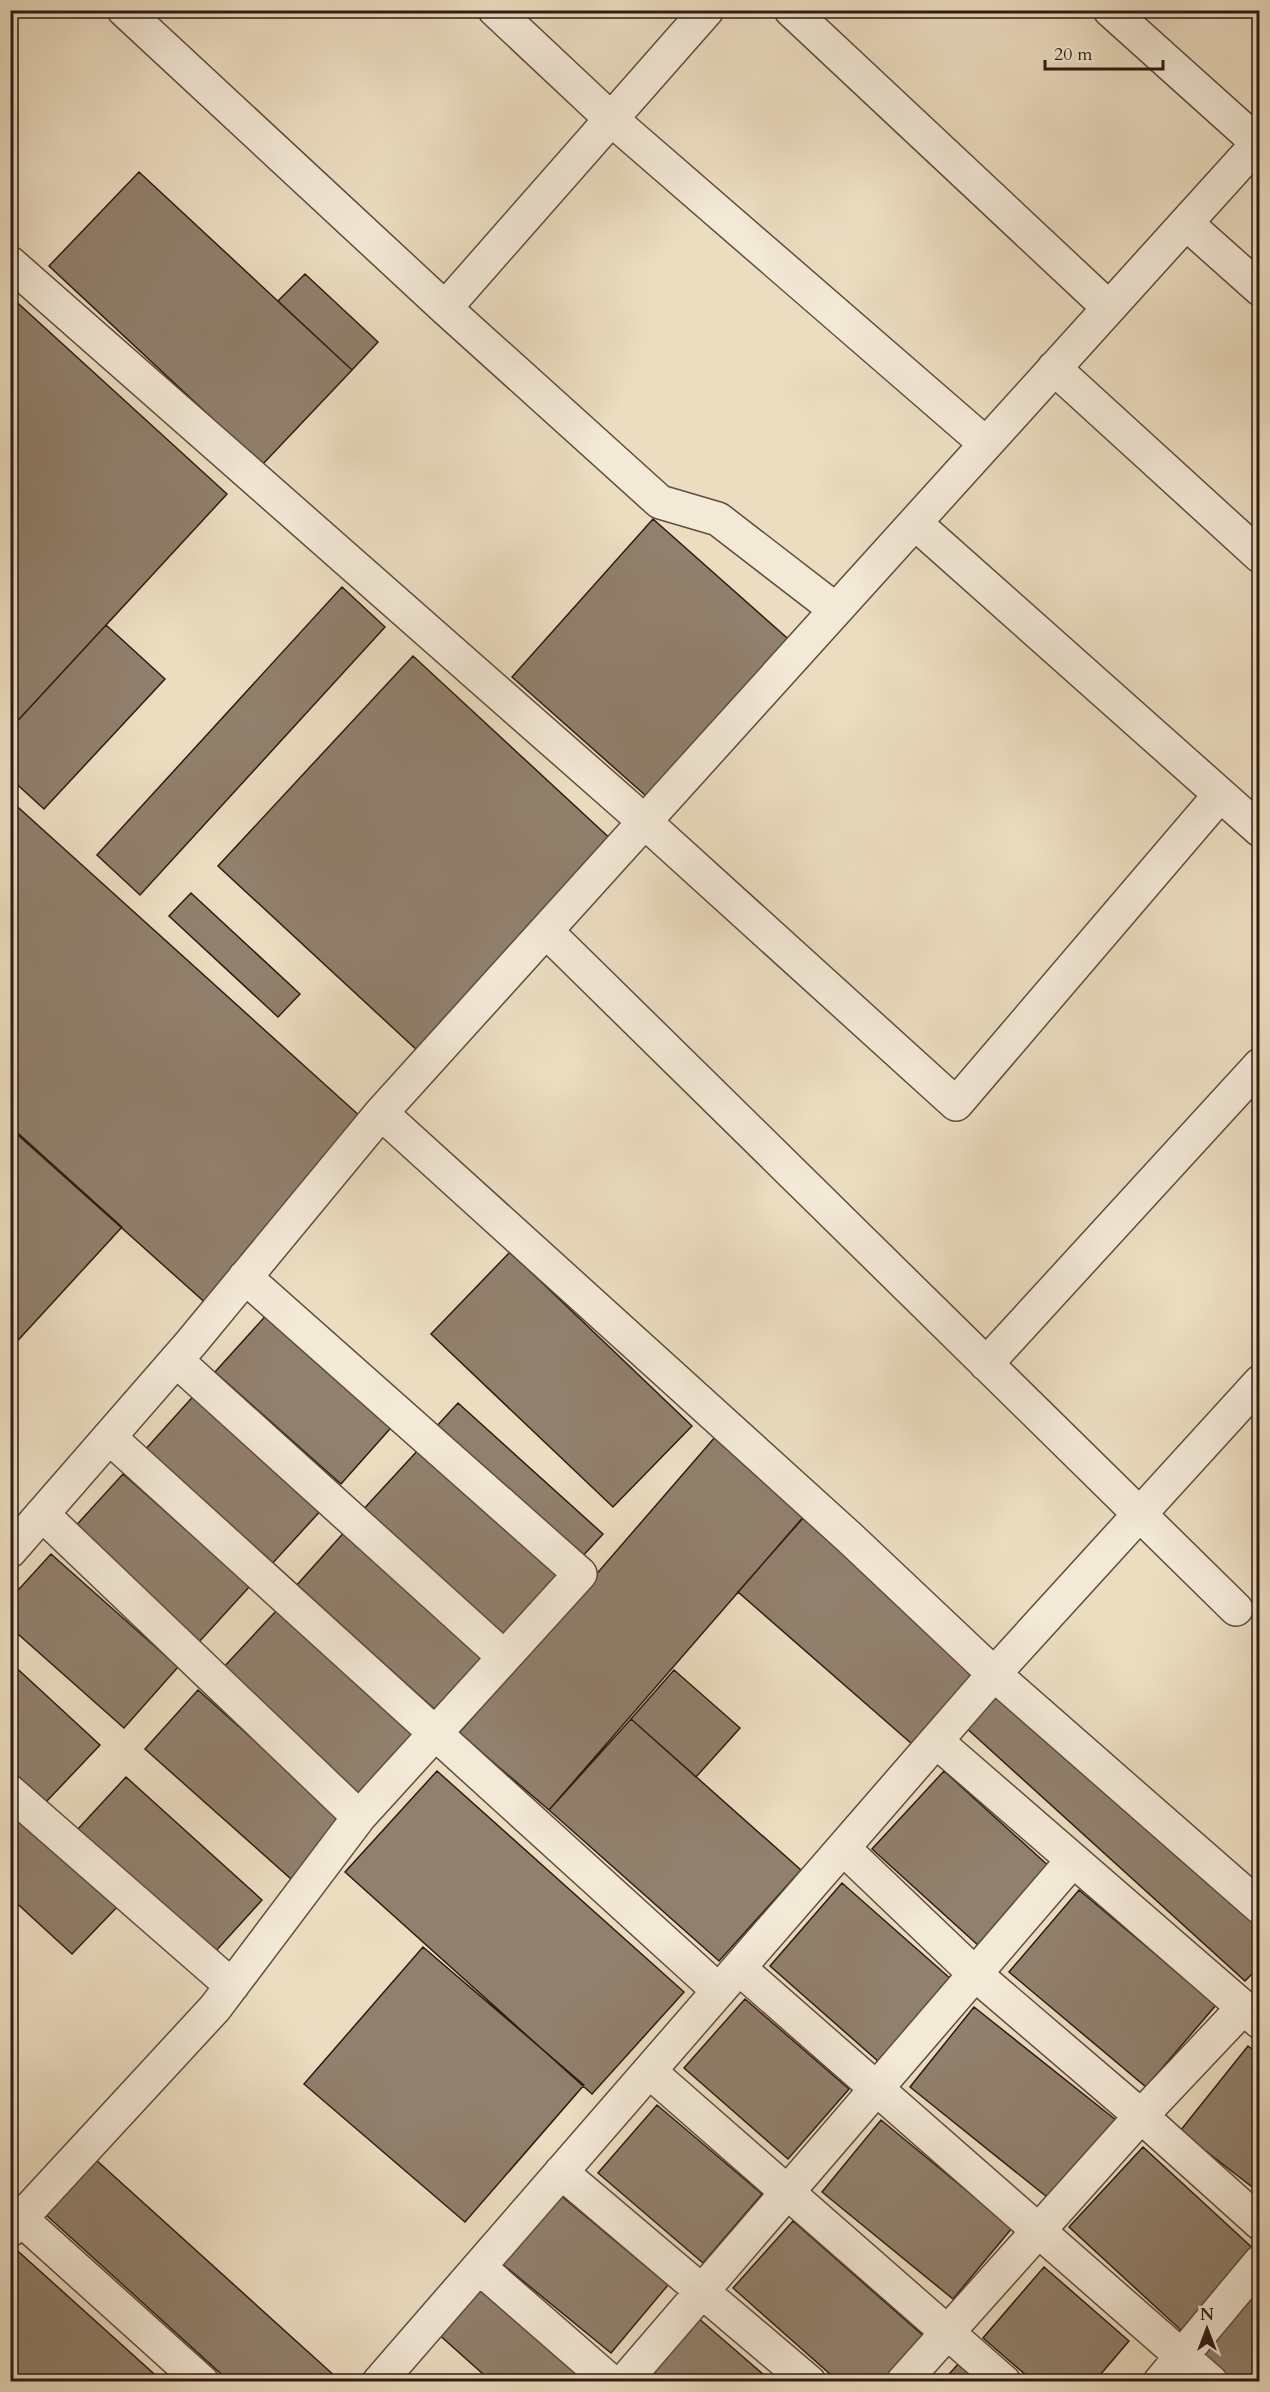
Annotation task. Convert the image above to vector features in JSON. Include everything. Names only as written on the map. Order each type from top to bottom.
[{"type":"street","points":[[124,10],[445,308],[660,501],[718,519],[836,610]]},
{"type":"street","points":[[495,10],[610,118],[986,444]]},
{"type":"street","points":[[445,308],[707,10]]},
{"type":"street","points":[[791,10],[1109,308]]},
{"type":"street","points":[[10,1551],[176,1360],[381,1113],[1259,142],[1110,10]]},
{"type":"street","points":[[1186,223],[1260,289]]},
{"type":"street","points":[[10,264],[645,822],[957,1104],[1220,795]]},
{"type":"street","points":[[1054,369],[1260,556]]},
{"type":"street","points":[[915,523],[1260,830]]},
{"type":"street","points":[[546,931],[1236,1609]]},
{"type":"street","points":[[986,1364],[1260,1065]]},
{"type":"street","points":[[381,1113],[850,1538],[994,1674],[1260,1907]]},
{"type":"street","points":[[202,2382],[16,2224],[215,2008],[359,1817],[580,1574],[245,1277]]},
{"type":"street","points":[[176,1360],[504,1657]]},
{"type":"street","points":[[379,2382],[994,1674],[1260,1382]]},
{"type":"street","points":[[109,1437],[436,1733],[729,1979],[877,2087],[1211,2382]]},
{"type":"street","points":[[42,1514],[359,1817]]},
{"type":"street","points":[[903,2382],[1141,2116],[1252,2015],[936,1741]]},
{"type":"street","points":[[10,1792],[232,1986]]},
{"type":"street","points":[[843,1848],[975,1974],[1141,2116],[1260,2223]]},
{"type":"street","points":[[624,2382],[1073,1860]]},
{"type":"street","points":[[649,2071],[1004,2382]]},
{"type":"street","points":[[561,2172],[809,2382]]},
{"type":"street","points":[[1160,2382],[1260,2262]]},
{"type":"street","points":[[479,2267],[611,2382]]},
{"type":"building","points":[[139,172],[352,370],[262,465],[49,266]]},
{"type":"building","points":[[305,274],[378,342],[352,370],[278,301]]},
{"type":"building","points":[[10,296],[227,494],[10,729]]},
{"type":"building","points":[[653,519],[794,644],[654,803],[512,677]]},
{"type":"building","points":[[342,587],[385,627],[140,895],[97,855]]},
{"type":"building","points":[[106,625],[165,679],[44,809],[10,778],[10,729]]},
{"type":"building","points":[[413,656],[615,843],[419,1052],[218,866]]},
{"type":"building","points":[[10,800],[372,1127],[209,1306],[10,1128]]},
{"type":"building","points":[[191,893],[300,994],[278,1017],[169,916]]},
{"type":"building","points":[[10,1126],[122,1227],[10,1349]]},
{"type":"building","points":[[510,1252],[692,1426],[613,1507],[431,1334]]},
{"type":"building","points":[[270,1311],[396,1422],[341,1484],[215,1372]]},
{"type":"building","points":[[198,1391],[324,1507],[270,1566],[144,1451]]},
{"type":"building","points":[[458,1403],[603,1534],[581,1558],[436,1427]]},
{"type":"building","points":[[722,1429],[812,1507],[549,1810],[459,1733]]},
{"type":"building","points":[[419,1449],[566,1579],[509,1643],[361,1512]]},
{"type":"building","points":[[123,1474],[250,1586],[199,1642],[72,1530]]},
{"type":"building","points":[[811,1509],[985,1662],[912,1744],[738,1592]]},
{"type":"building","points":[[348,1528],[490,1657],[439,1713],[296,1586]]},
{"type":"building","points":[[51,1554],[178,1667],[124,1728],[10,1627],[10,1599]]},
{"type":"building","points":[[278,1609],[419,1739],[363,1799],[222,1669]]},
{"type":"building","points":[[10,1662],[100,1745],[46,1802],[10,1769]]},
{"type":"building","points":[[674,1670],[740,1728],[696,1777],[631,1719]]},
{"type":"building","points":[[1007,1676],[1260,1906],[1260,1966],[1245,1981],[963,1725]]},
{"type":"building","points":[[198,1690],[344,1821],[291,1879],[145,1749]]},
{"type":"building","points":[[631,1719],[801,1870],[719,1961],[549,1810]]},
{"type":"building","points":[[437,1771],[684,1992],[592,2094],[345,1872]]},
{"type":"building","points":[[944,1771],[1052,1869],[980,1947],[872,1849]]},
{"type":"building","points":[[126,1777],[262,1900],[214,1953],[78,1829]]},
{"type":"building","points":[[10,1807],[118,1906],[72,1954],[10,1897]]},
{"type":"building","points":[[842,1883],[952,1980],[879,2062],[770,1966]]},
{"type":"building","points":[[1079,1890],[1216,2005],[1146,2087],[1009,1972]]},
{"type":"building","points":[[423,1947],[584,2085],[465,2222],[304,2084]]},
{"type":"building","points":[[745,1999],[849,2089],[788,2159],[684,2068]]},
{"type":"building","points":[[974,2007],[1121,2124],[1057,2205],[910,2087]]},
{"type":"building","points":[[1248,2046],[1260,2055],[1260,2193],[1180,2131]]},
{"type":"building","points":[[657,2105],[762,2194],[703,2263],[598,2173]]},
{"type":"building","points":[[881,2120],[1012,2228],[953,2299],[822,2192]]},
{"type":"building","points":[[1143,2147],[1258,2253],[1184,2333],[1069,2227]]},
{"type":"building","points":[[95,2159],[337,2378],[334,2382],[230,2382],[45,2214]]},
{"type":"building","points":[[559,2194],[668,2285],[611,2353],[501,2263]]},
{"type":"building","points":[[793,2221],[927,2339],[889,2382],[839,2382],[733,2288]]},
{"type":"building","points":[[10,2244],[163,2382],[10,2382]]},
{"type":"building","points":[[1044,2267],[1129,2341],[1094,2382],[1034,2382],[983,2338]]},
{"type":"building","points":[[479,2282],[594,2382],[492,2382],[436,2332]]},
{"type":"building","points":[[1260,2288],[1260,2382],[1234,2382],[1203,2356]]},
{"type":"building","points":[[697,2317],[772,2382],[645,2382]]},
{"type":"building","points":[[959,2363],[979,2382],[942,2382]]}]
